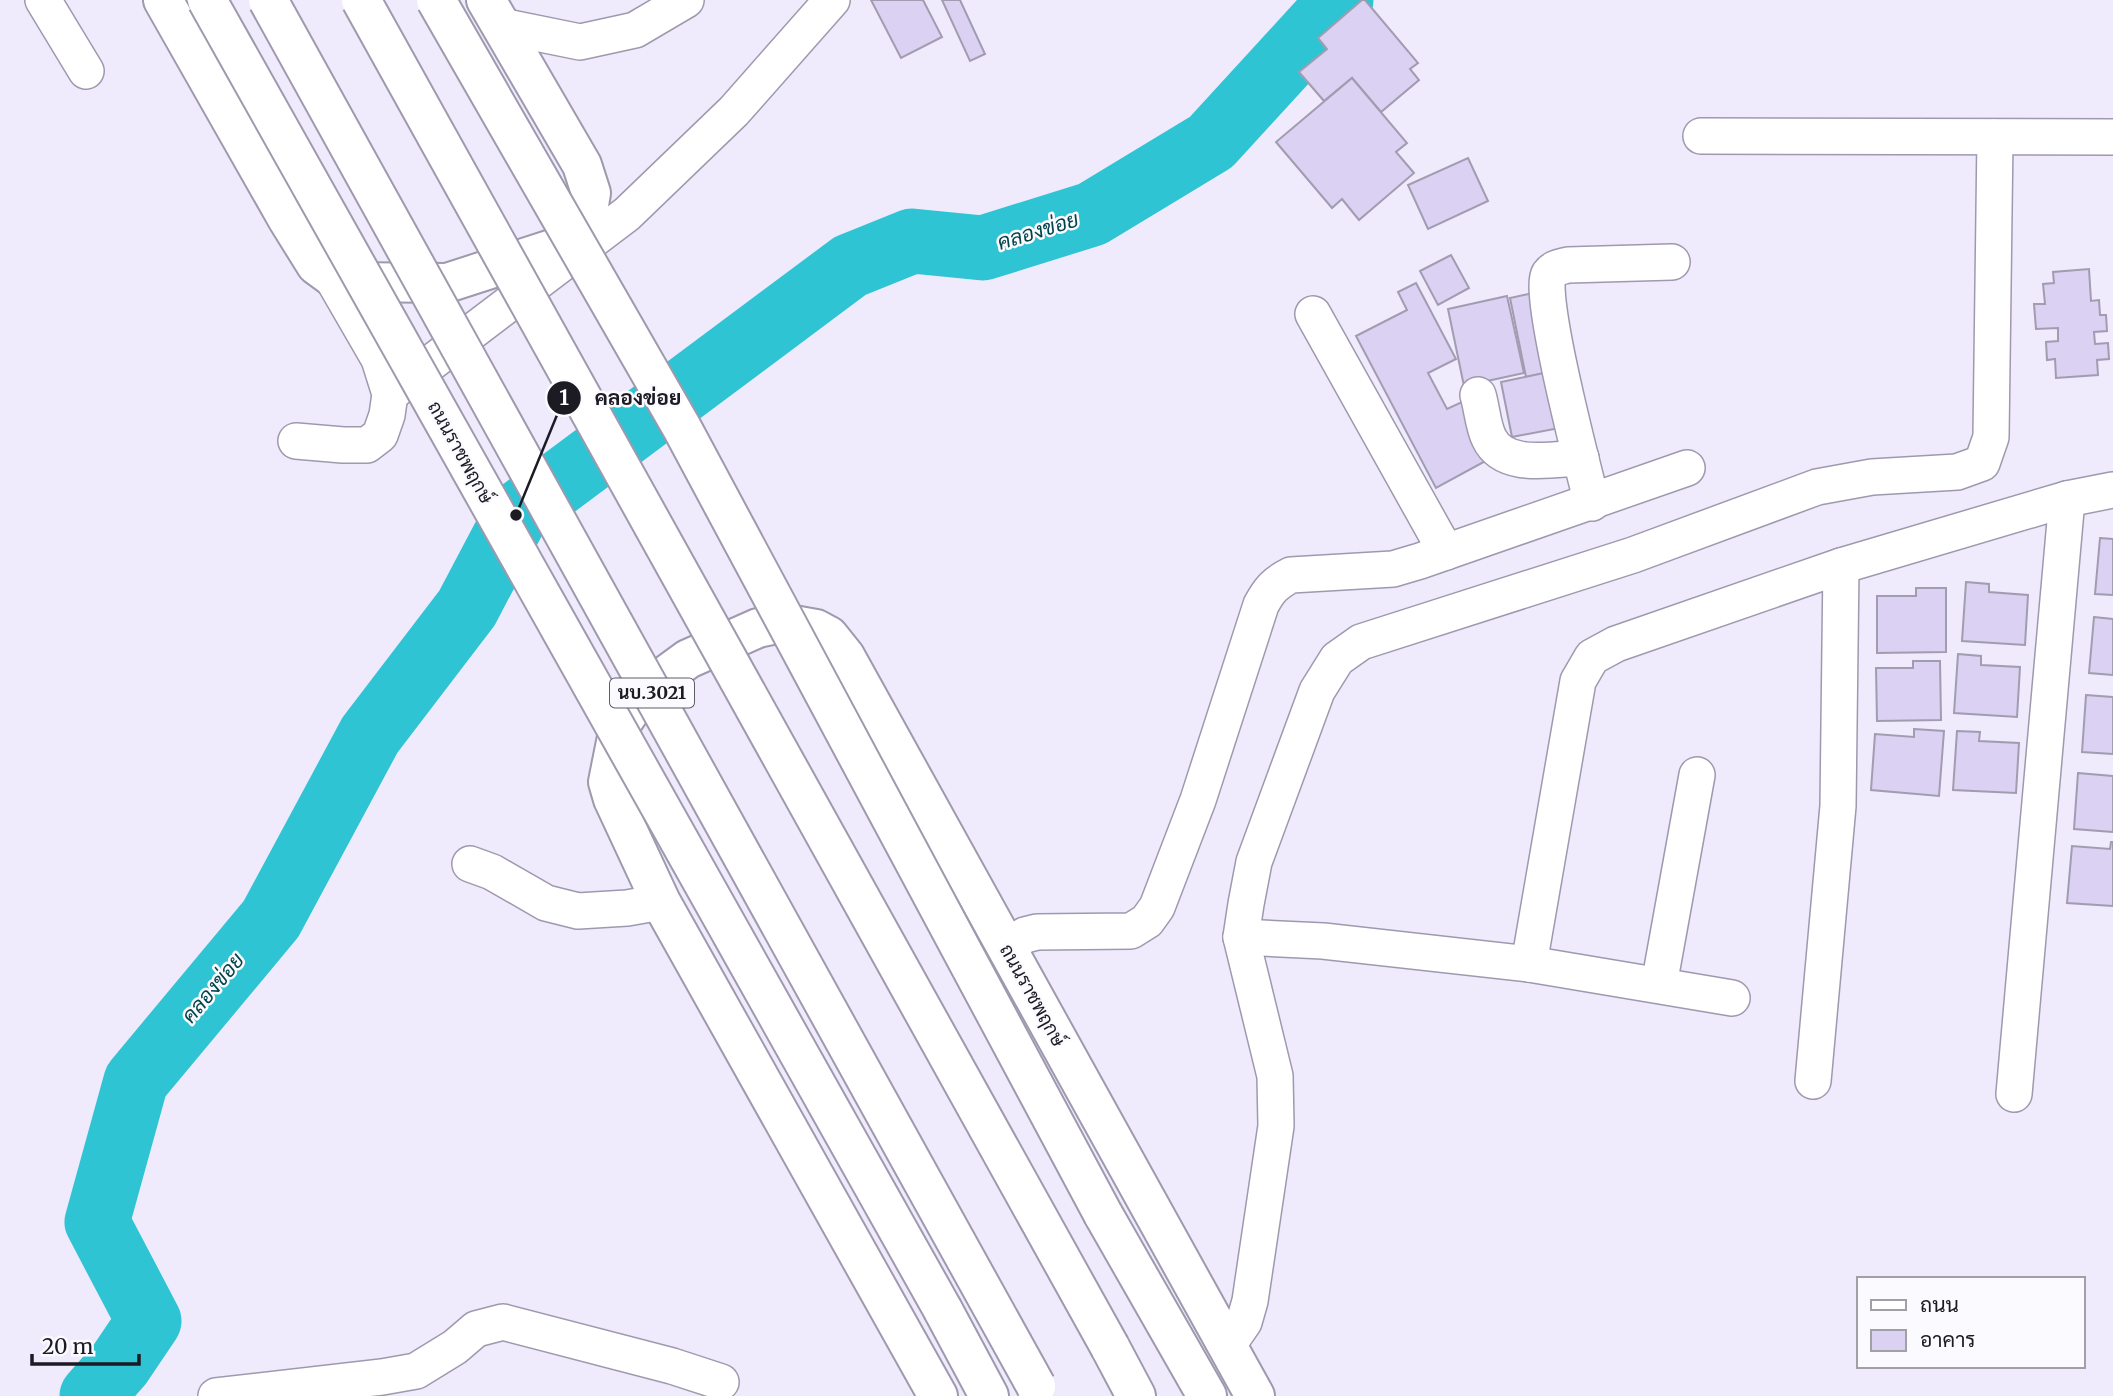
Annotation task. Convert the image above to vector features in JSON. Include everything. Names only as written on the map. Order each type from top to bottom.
[{"type":"main road","points":[[163,0],[316,265],[331,276],[349,282],[447,282],[555,247],[587,217],[591,193],[582,164],[494,13]]},
{"type":"main road","name":"ถนนราชพฤกษ์","points":[[207,0],[989,1396]]},
{"type":"main road","name":"นบ.3021","points":[[268,0],[1039,1391]]},
{"type":"main road","points":[[361,0],[1136,1396]]},
{"type":"main road","points":[[436,0],[682,428],[1103,1214],[1207,1396]]},
{"type":"main road","name":"ถนนราชพฤกษ์","points":[[939,1396],[661,902],[613,799],[608,782],[619,727],[643,692],[688,659],[758,628],[782,622],[816,629],[829,636],[845,656],[1255,1396]]},
{"type":"street","points":[[43,0],[86,71]]},
{"type":"street","points":[[494,13],[580,42],[635,30],[687,0]]},
{"type":"street","points":[[390,394],[627,214],[734,111],[832,0]]},
{"type":"street","points":[[1702,136],[2113,137]]},
{"type":"street","points":[[1228,1345],[1244,1322],[1250,1301],[1276,1126],[1275,1076],[1241,937],[1254,862],[1317,691],[1337,659],[1361,642],[1633,555],[1817,487],[1872,477],[1957,472],[1982,463],[1991,437],[1996,137]]},
{"type":"street","points":[[1592,503],[1554,336],[1546,283],[1549,274],[1556,267],[1568,265],[1672,262]]},
{"type":"street","points":[[296,441],[367,445],[380,435],[387,415],[390,394],[379,359],[331,276]]},
{"type":"street","points":[[1313,314],[1446,552]]},
{"type":"street","points":[[1478,395],[1489,438],[1505,456],[1521,459],[1581,458]]},
{"type":"street","points":[[1007,947],[1025,935],[1037,932],[1131,931],[1147,921],[1157,907],[1198,800],[1261,606],[1277,582],[1291,575],[1393,569],[1592,503],[1687,468]]},
{"type":"street","points":[[1529,964],[1578,681],[1592,657],[1616,644],[1841,566],[2067,499],[2113,490]]},
{"type":"street","points":[[2014,1094],[2067,499]]},
{"type":"street","points":[[1813,1081],[1838,806],[1841,566]]},
{"type":"street","points":[[1659,985],[1697,775]]},
{"type":"street","points":[[470,864],[492,872],[546,903],[578,911],[627,908],[661,902]]},
{"type":"street","points":[[1241,937],[1323,941],[1529,964],[1732,998]]},
{"type":"street","points":[[216,1396],[416,1371],[455,1347],[476,1329],[503,1322],[672,1366],[722,1382]]},
{"type":"building","points":[[871,0],[923,0],[942,37],[901,58]]},
{"type":"building","points":[[942,0],[960,0],[985,54],[970,61]]},
{"type":"building","points":[[1365,0],[1418,63],[1410,69],[1419,80],[1381,112],[1352,78],[1324,101],[1299,72],[1327,49],[1318,38]]},
{"type":"building","points":[[1352,78],[1407,143],[1396,152],[1414,173],[1359,220],[1342,199],[1332,208],[1276,142]]},
{"type":"building","points":[[1468,158],[1488,201],[1428,229],[1408,185]]},
{"type":"building","points":[[1451,255],[1469,288],[1438,305],[1420,271]]},
{"type":"building","points":[[2089,269],[2091,301],[2099,300],[2100,315],[2106,315],[2107,331],[2094,332],[2095,344],[2108,343],[2109,359],[2097,360],[2098,375],[2056,378],[2055,359],[2047,360],[2046,342],[2058,341],[2058,328],[2036,329],[2034,304],[2045,304],[2043,284],[2054,283],[2053,272]]},
{"type":"building","points":[[1416,283],[1456,359],[1428,373],[1447,409],[1462,402],[1491,458],[1436,488],[1356,336],[1407,310],[1398,292]]},
{"type":"building","points":[[1542,291],[1558,370],[1526,377],[1510,298]]},
{"type":"building","points":[[1507,296],[1524,373],[1464,386],[1448,309]]},
{"type":"building","points":[[1558,370],[1570,426],[1512,437],[1501,382]]},
{"type":"building","points":[[2100,538],[2113,539],[2113,595],[2095,594]]},
{"type":"building","points":[[1966,582],[1989,584],[1989,592],[2028,595],[2025,645],[1962,641]]},
{"type":"building","points":[[1916,588],[1946,588],[1946,652],[1877,653],[1877,596],[1916,596]]},
{"type":"building","points":[[2094,617],[2113,619],[2113,675],[2089,673]]},
{"type":"building","points":[[1958,654],[1981,656],[1981,665],[2020,667],[2017,717],[1954,713]]},
{"type":"building","points":[[1913,661],[1940,661],[1941,720],[1877,721],[1876,668],[1913,668]]},
{"type":"building","points":[[2086,695],[2113,697],[2113,754],[2082,752]]},
{"type":"building","points":[[1914,729],[1944,731],[1939,796],[1871,790],[1875,734],[1914,737]]},
{"type":"building","points":[[1957,731],[1980,732],[1979,741],[2019,743],[2016,793],[1953,790]]},
{"type":"building","points":[[2078,773],[2113,776],[2113,832],[2074,829]]},
{"type":"building","points":[[2111,842],[2113,906],[2067,903],[2072,846],[2110,849]]},
{"type":"waterway","name":"คลองข่อย","points":[[92,1396],[120,1364],[149,1321],[97,1222],[136,1081],[271,919],[370,735],[467,608],[516,515],[850,266],[912,241],[983,248],[1092,214],[1211,142],[1341,0]]},
{"type":"place","name":"คลองข่อย","points":[[516,515]]}]
